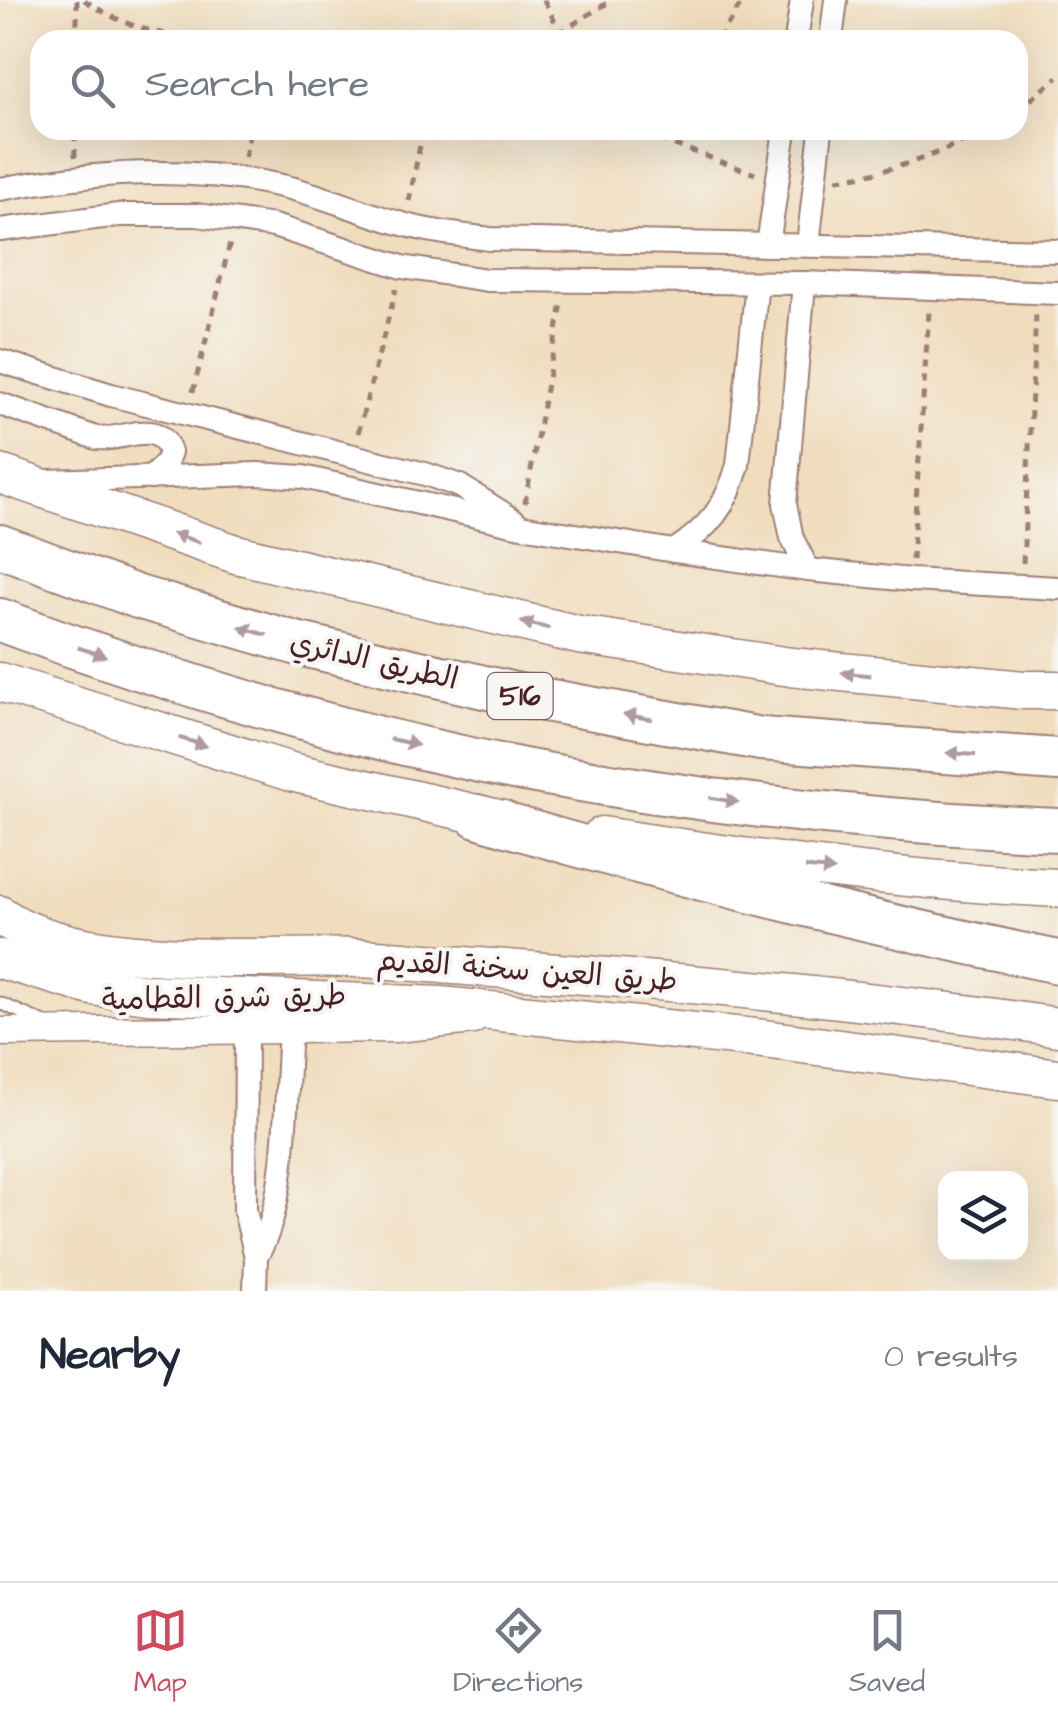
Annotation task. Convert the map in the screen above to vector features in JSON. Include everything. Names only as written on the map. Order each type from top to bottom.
[{"type":"highway","name":"الطريق الدائري","points":[[0,546],[138,597],[295,643],[523,696],[761,739],[1058,760]]},
{"type":"highway","name":"516","points":[[0,620],[214,692],[372,735],[525,770],[747,804],[972,826],[1058,830]]},
{"type":"highway","points":[[477,816],[692,879],[859,920],[1058,962]]},
{"type":"main road","name":"516","points":[[10,478],[236,554],[580,635],[791,667],[1023,690],[1058,690]]},
{"type":"main road","points":[[0,682],[291,772],[477,816],[792,866],[947,883],[1058,888]]},
{"type":"main road","name":"طريق العين سخنة القديم","points":[[0,914],[16,926],[79,946],[153,956],[358,958],[496,968],[765,990],[1058,1026]]},
{"type":"main road","name":"طريق العين سخنة القديم","points":[[0,959],[92,986],[148,994],[339,1000],[506,1013],[764,1039],[1058,1078]]},
{"type":"street","points":[[833,30],[836,0]]},
{"type":"street","points":[[797,30],[800,1]]},
{"type":"street","points":[[768,244],[783,140]]},
{"type":"street","points":[[808,245],[820,140]]},
{"type":"street","points":[[0,189],[74,176],[200,174],[284,186],[405,225],[490,239],[1058,251]]},
{"type":"street","points":[[0,230],[119,215],[178,214],[274,226],[402,266],[487,280],[804,283],[1047,292]]},
{"type":"street","points":[[674,551],[707,526],[730,492],[738,465],[757,283]]},
{"type":"street","points":[[804,283],[785,504],[792,538],[808,570]]},
{"type":"street","points":[[0,361],[460,486],[521,526]]},
{"type":"street","points":[[0,404],[96,438],[154,432],[166,442],[170,452],[166,463],[151,478]]},
{"type":"street","points":[[10,478],[258,474],[304,477],[521,526],[674,551],[911,580],[1058,588]]},
{"type":"street","name":"طريق شرق القطامية","points":[[1,1031],[432,1026],[506,1013]]},
{"type":"street","points":[[246,1030],[245,1210],[256,1257],[255,1291]]},
{"type":"street","points":[[256,1257],[271,1229],[278,1198],[290,1030]]},
{"type":"lane","points":[[0,1003],[65,1031]]},
{"type":"path","points":[[78,30],[81,0],[140,30]]},
{"type":"path","points":[[544,0],[559,30]]},
{"type":"path","points":[[565,30],[612,0]]},
{"type":"path","points":[[726,30],[743,0]]},
{"type":"path","points":[[1028,102],[1058,78]]},
{"type":"path","points":[[405,225],[420,140]]},
{"type":"path","points":[[661,140],[777,180]]},
{"type":"path","points":[[815,182],[863,176],[917,161],[963,140]]},
{"type":"path","points":[[188,414],[236,219]]},
{"type":"path","points":[[352,455],[402,266]]},
{"type":"path","points":[[521,526],[566,282]]},
{"type":"path","points":[[911,580],[930,289]]},
{"type":"path","points":[[1022,587],[1047,292]]}]
